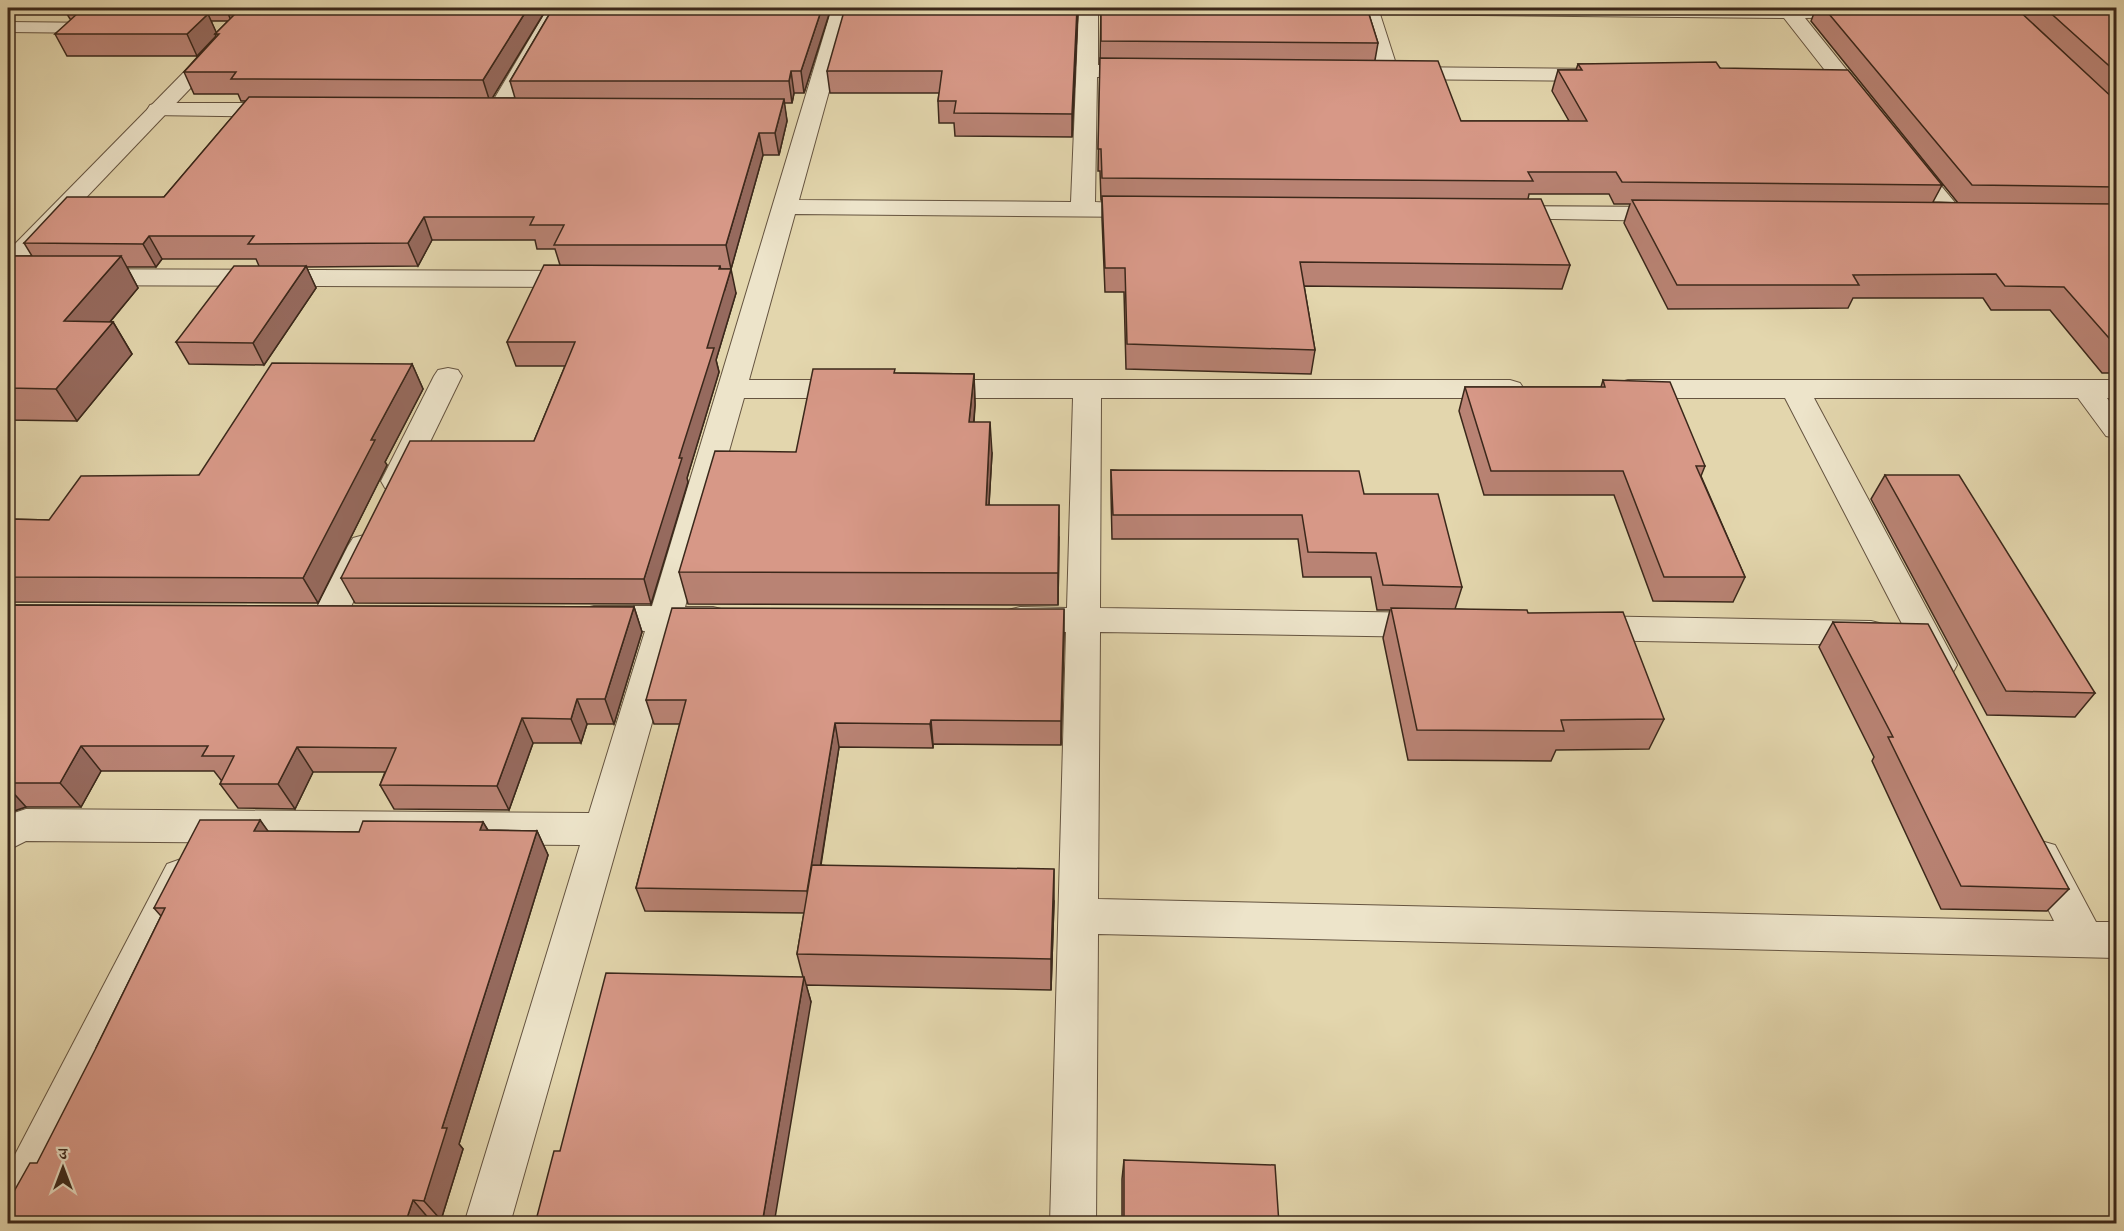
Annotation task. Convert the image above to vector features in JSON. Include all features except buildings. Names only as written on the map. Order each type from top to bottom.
[{"type":"street","points":[[8,265],[257,8]]},
{"type":"street","points":[[498,111],[558,8]]},
{"type":"street","points":[[487,1224],[732,389],[753,279],[786,207],[801,112],[842,8]]},
{"type":"street","points":[[1083,210],[1089,8]]},
{"type":"street","points":[[1389,73],[1368,8],[1788,10],[1882,13]]},
{"type":"street","points":[[1788,10],[1878,123]]},
{"type":"street","points":[[1087,71],[1168,72]]},
{"type":"street","points":[[1365,73],[1627,75]]},
{"type":"street","points":[[1817,76],[1841,76]]},
{"type":"street","points":[[158,110],[298,111]]},
{"type":"street","points":[[474,111],[521,111]]},
{"type":"street","points":[[1893,142],[1953,216]]},
{"type":"street","points":[[786,207],[1167,210]]},
{"type":"street","points":[[1476,213],[1691,214]]},
{"type":"street","points":[[8,277],[611,279]]},
{"type":"street","points":[[329,617],[448,376]]},
{"type":"street","points":[[732,389],[1536,389]]},
{"type":"street","points":[[1073,1224],[1087,389]]},
{"type":"street","points":[[1607,389],[2116,389]]},
{"type":"street","points":[[1796,389],[1957,696]]},
{"type":"street","points":[[2086,389],[2116,429]]},
{"type":"street","points":[[293,617],[364,617]]},
{"type":"street","points":[[561,618],[749,619]]},
{"type":"street","points":[[987,619],[1462,626]]},
{"type":"street","points":[[1557,627],[1924,634]]},
{"type":"street","points":[[8,834],[12,829],[26,825],[603,829]]},
{"type":"street","points":[[8,1214],[207,826]]},
{"type":"street","points":[[2028,831],[2101,940]]},
{"type":"street","points":[[1078,916],[2101,940]]},
{"type":"lane","points":[[8,27],[123,28]]},
{"type":"lane","points":[[215,28],[238,28]]}]
